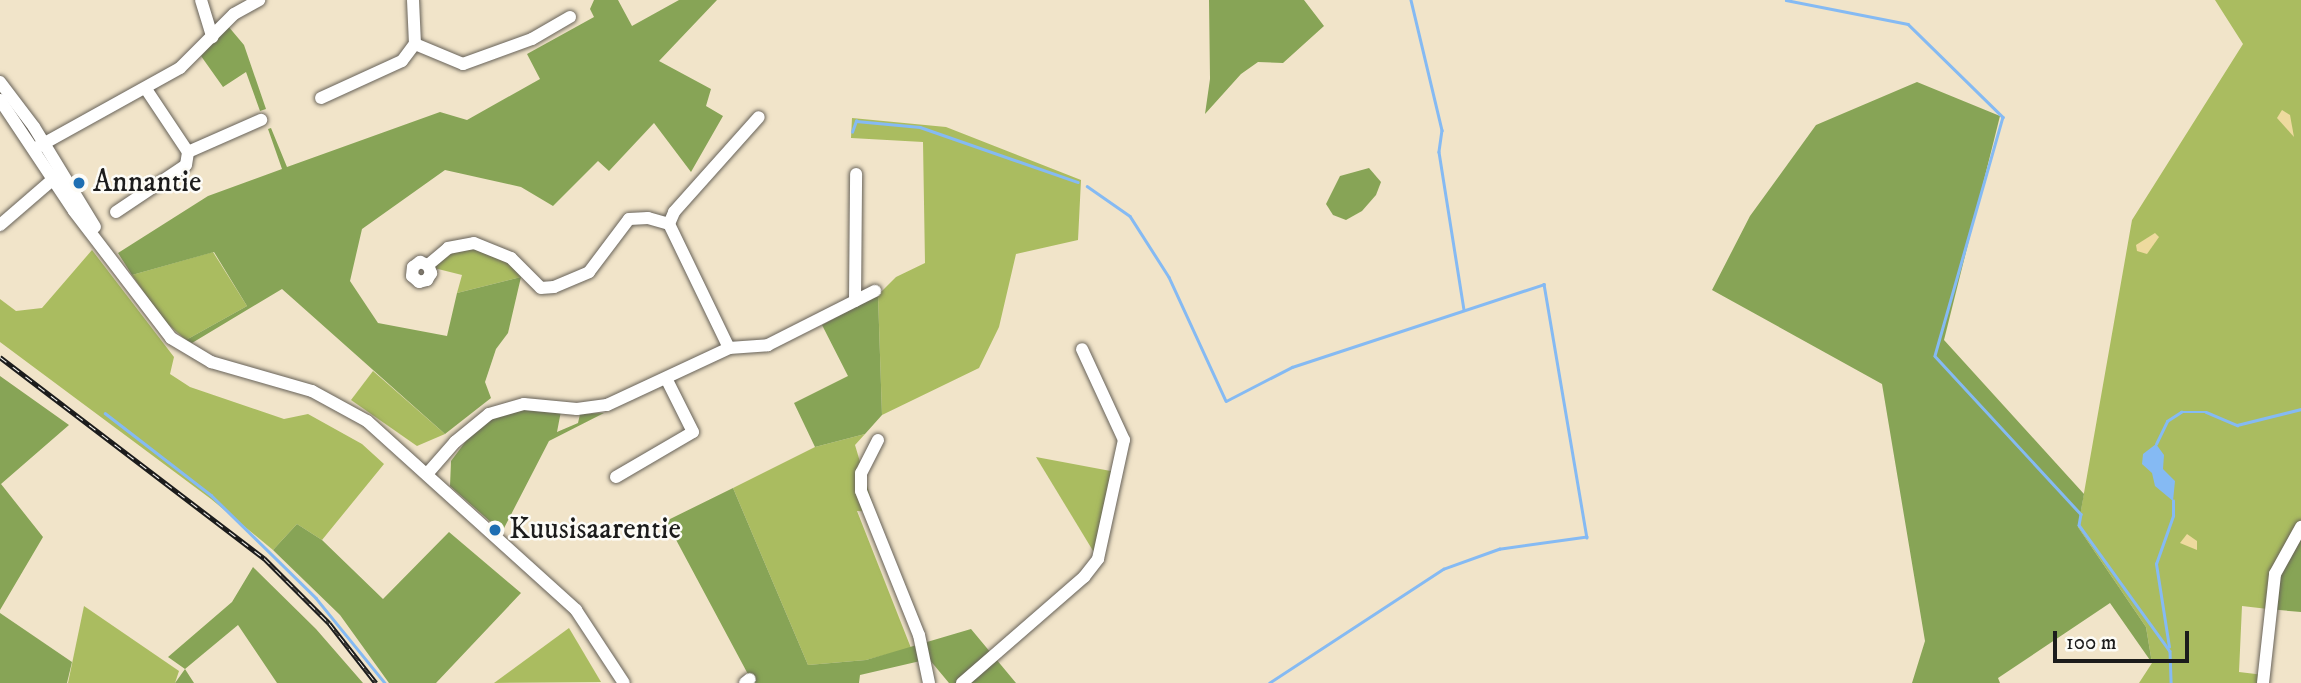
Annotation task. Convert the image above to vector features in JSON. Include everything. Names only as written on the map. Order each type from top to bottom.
[{"type":"street","points":[[201,0],[212,37]]},
{"type":"street","points":[[39,146],[180,68],[234,14],[259,0]]},
{"type":"street","points":[[321,98],[402,61],[415,44],[414,0]]},
{"type":"street","points":[[415,44],[463,64],[532,39],[570,17]]},
{"type":"street","points":[[0,82],[57,175],[157,324],[184,349],[211,362],[339,402],[427,474],[576,610],[624,683]]},
{"type":"street","points":[[116,212],[186,166],[188,152],[146,89]]},
{"type":"street","points":[[0,100],[39,146]]},
{"type":"street","points":[[729,348],[669,224],[674,212],[759,117]]},
{"type":"street","points":[[188,152],[261,120]]},
{"type":"street","points":[[855,301],[856,174]]},
{"type":"street","points":[[0,225],[57,175]]},
{"type":"street","points":[[428,265],[448,248],[474,243],[511,258],[541,288],[554,287],[589,272],[629,219],[669,224]]},
{"type":"street","points":[[427,474],[454,442],[489,414],[524,404],[577,409],[600,407],[729,348],[768,345],[875,291]]},
{"type":"street","points":[[962,683],[1084,577],[1098,559],[1124,440],[1082,349]]},
{"type":"street","points":[[615,477],[693,432],[666,378]]},
{"type":"street","points":[[878,440],[861,473],[861,491],[919,635],[929,683]]},
{"type":"street","points":[[2263,683],[2275,573],[2301,527]]},
{"type":"green space","points":[[594,0],[618,0],[632,26],[679,0],[717,0],[659,61],[711,89],[706,106],[723,116],[691,172],[654,123],[609,171],[598,161],[553,206],[521,187],[445,170],[362,229],[350,281],[378,323],[447,336],[457,293],[521,277],[508,333],[496,349],[485,382],[491,398],[445,434],[282,289],[192,343],[186,340],[247,306],[214,252],[132,275],[118,253],[208,196],[282,169],[268,129],[271,128],[287,167],[440,112],[467,120],[540,79],[527,54],[594,17],[590,9]]},
{"type":"green space","points":[[1209,0],[1304,0],[1324,26],[1283,63],[1258,62],[1241,74],[1205,114],[1210,79]]},
{"type":"green space","points":[[2215,0],[2301,0],[2301,527],[2268,609],[2242,606],[2239,672],[2264,675],[2263,683],[2139,683],[2152,663],[2146,627],[2078,527],[2132,220],[2243,44]]},
{"type":"green space","points":[[228,26],[244,45],[266,109],[260,111],[246,72],[223,87],[201,56]]},
{"type":"green space","points":[[1917,82],[2000,116],[1944,340],[2084,494],[2078,527],[2146,627],[2152,663],[2110,603],[1998,678],[2000,683],[1912,683],[1925,641],[1882,384],[1712,290],[1750,216],[1816,125]]},
{"type":"green space","points":[[852,118],[946,127],[1081,180],[1078,240],[1016,254],[999,327],[979,368],[882,415],[878,295],[896,277],[925,263],[923,142],[851,138]]},
{"type":"green space","points":[[1369,168],[1381,182],[1376,195],[1362,211],[1346,220],[1333,215],[1326,204],[1340,176]]},
{"type":"green space","points":[[471,248],[509,262],[521,277],[457,293],[462,275],[434,268],[450,252]]},
{"type":"green space","points":[[92,250],[174,357],[170,374],[190,387],[284,419],[308,414],[362,444],[384,464],[322,540],[297,524],[273,550],[211,499],[0,342],[0,299],[16,311],[42,308]]},
{"type":"green space","points":[[213,252],[247,306],[186,340],[163,320],[132,275]]},
{"type":"green space","points":[[878,295],[882,415],[865,434],[815,447],[794,403],[848,376],[822,325]]},
{"type":"green space","points":[[373,371],[445,434],[417,446],[351,400]]},
{"type":"green space","points":[[0,376],[69,425],[1,484],[43,537],[0,610]]},
{"type":"green space","points":[[520,408],[561,411],[557,432],[578,423],[580,414],[604,413],[549,441],[502,532],[450,486],[451,461],[475,429],[492,417]]},
{"type":"green space","points":[[865,434],[855,445],[875,512],[857,511],[911,648],[866,660],[808,665],[733,488],[815,447]]},
{"type":"green space","points":[[1036,457],[1116,472],[1098,559]]},
{"type":"green space","points":[[733,488],[808,665],[866,660],[971,629],[1016,683],[949,683],[929,659],[860,675],[859,683],[745,683],[750,678],[666,521]]},
{"type":"green space","points":[[297,524],[322,540],[383,599],[449,532],[521,593],[436,683],[389,683],[340,615],[273,550]]},
{"type":"green space","points":[[2301,527],[2301,612],[2268,609],[2275,574]]},
{"type":"green space","points":[[253,567],[316,629],[363,683],[277,683],[238,625],[185,669],[168,657],[232,602]]},
{"type":"green space","points":[[84,606],[179,671],[175,683],[68,683]]},
{"type":"green space","points":[[0,613],[72,662],[67,683],[0,683]]},
{"type":"green space","points":[[569,628],[601,682],[494,683]]},
{"type":"green space","points":[[185,669],[194,683],[175,683]]},
{"type":"sand","points":[[2282,110],[2290,115],[2294,137],[2277,118]]},
{"type":"sand","points":[[2155,233],[2159,237],[2147,254],[2137,251],[2136,245]]},
{"type":"sand","points":[[2187,534],[2197,541],[2197,550],[2180,543]]},
{"type":"water","points":[[2156,444],[2164,455],[2163,469],[2175,481],[2173,501],[2155,486],[2152,473],[2142,464],[2143,454]]},
{"type":"waterway","points":[[1411,0],[1442,130],[1439,152],[1464,309]]},
{"type":"waterway","points":[[1786,0],[1908,24],[2003,117],[1935,356],[2081,514],[2079,525],[2170,651],[2171,683]]},
{"type":"waterway","points":[[852,132],[856,121],[920,127],[1078,182]]},
{"type":"waterway","points":[[1087,186],[1130,216],[1169,277],[1226,401],[1292,367],[1544,284],[1587,537],[1500,549],[1444,569],[1270,683]]},
{"type":"waterway","points":[[2156,444],[2167,421],[2181,412],[2206,412],[2237,425],[2301,409]]},
{"type":"waterway","points":[[105,413],[211,495],[316,598],[385,683]]},
{"type":"waterway","points":[[2169,647],[2156,564],[2173,516],[2173,501]]},
{"type":"railway","points":[[0,357],[264,558],[329,623],[376,683]]},
{"type":"place","name":"Annantie","points":[[79,183]]},
{"type":"place","name":"Kuusisaarentie","points":[[495,530]]}]
